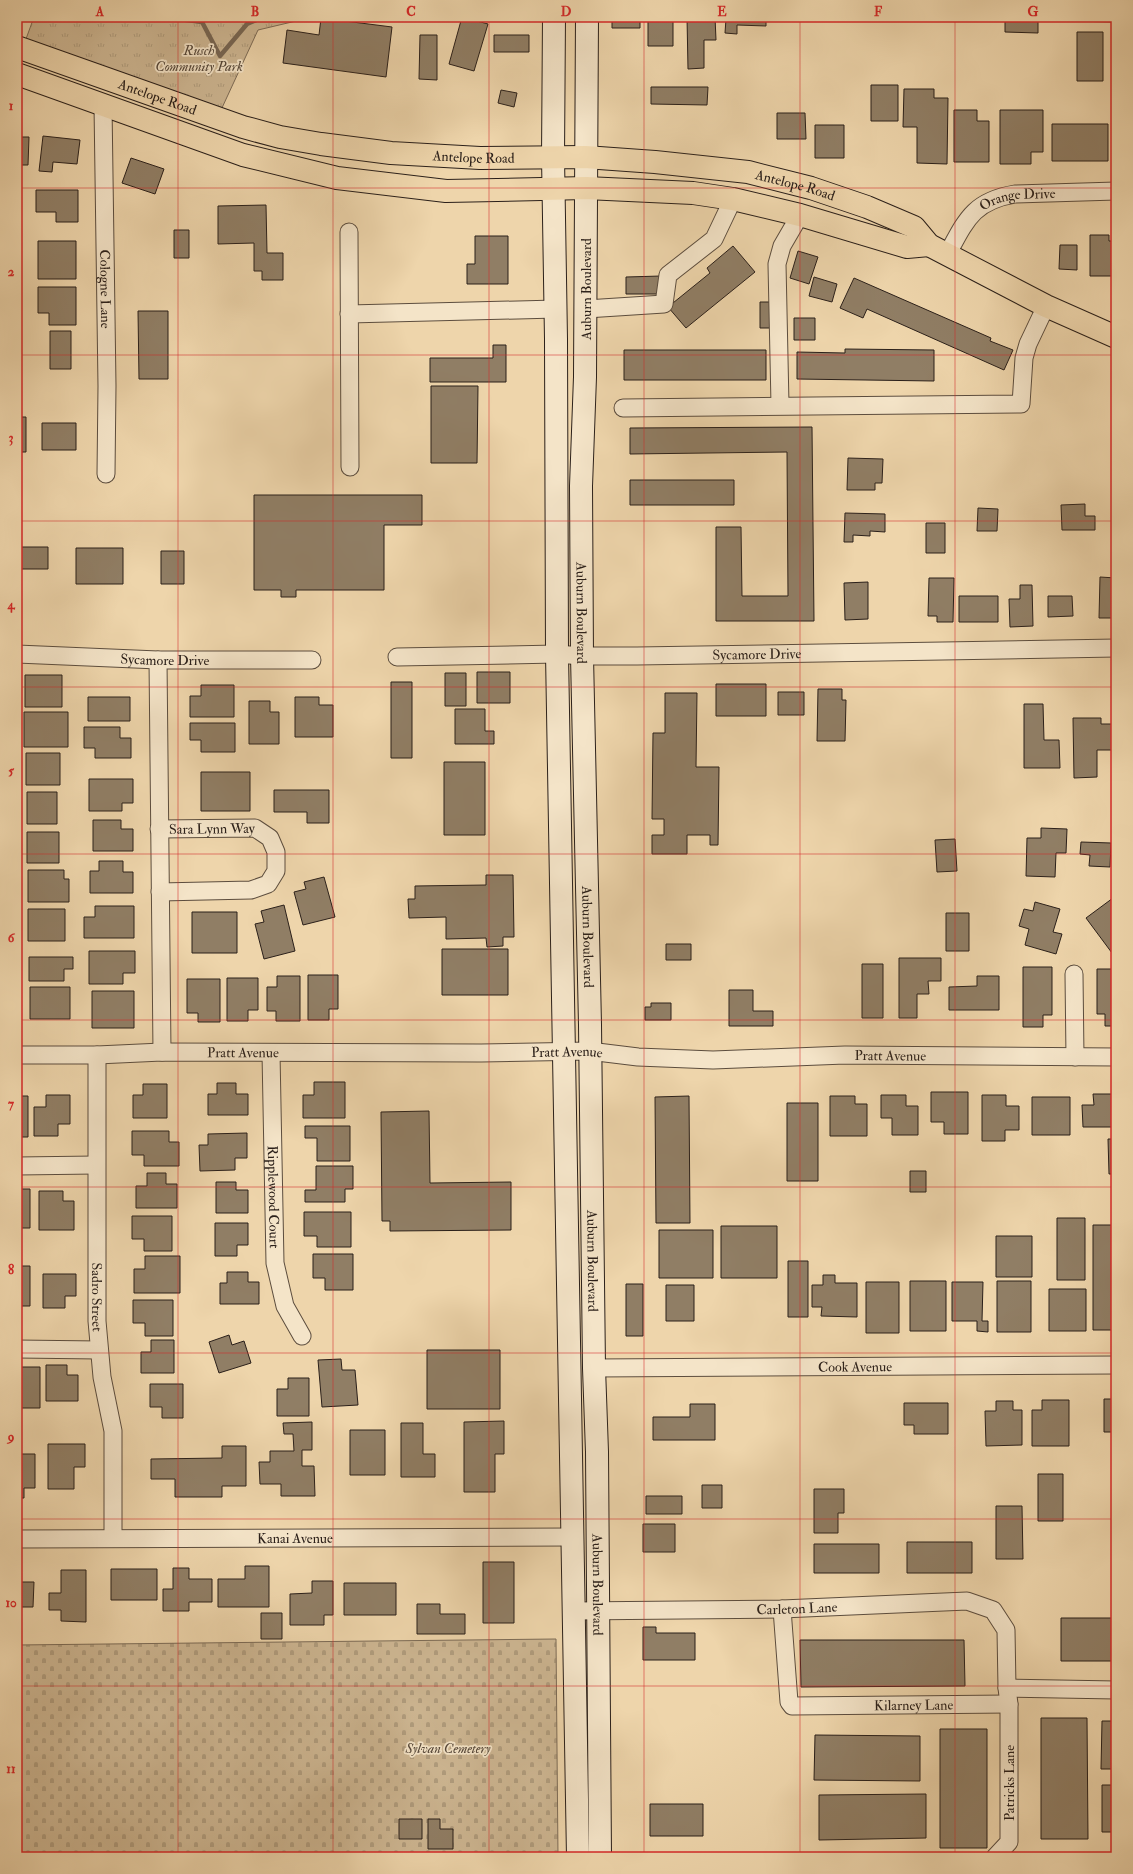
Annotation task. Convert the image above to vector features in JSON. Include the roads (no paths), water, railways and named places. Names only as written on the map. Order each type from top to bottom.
[{"type":"main road","name":"Auburn Boulevard","points":[[554,17],[553,157],[556,309],[557,654],[565,1025],[566,1220],[572,1537],[576,1611],[578,1857]]},
{"type":"main road","name":"Auburn Boulevard","points":[[587,17],[585,157],[586,309],[581,486],[582,656],[594,1368],[597,1452],[600,1857]]},
{"type":"main road","name":"Antelope Road","points":[[17,47],[243,127],[280,137],[320,144],[391,153],[480,158],[585,157],[655,162],[748,172],[811,188],[867,207],[914,227],[938,250],[1046,306],[1116,337]]},
{"type":"main road","name":"Antelope Road","points":[[17,74],[243,155],[337,178],[446,191],[586,188],[693,193],[800,215],[907,247],[938,250]]},
{"type":"main road","points":[[566,1220],[579,1269],[581,1354],[594,1368]]},
{"type":"main road","points":[[582,1857],[600,1800]]},
{"type":"street","name":"Cologne Lane","points":[[103,104],[107,386],[106,474]]},
{"type":"street","name":"Orange Drive","points":[[938,250],[972,213],[994,198],[1015,194],[1116,191]]},
{"type":"street","points":[[586,309],[664,304],[668,275],[714,239],[733,200]]},
{"type":"street","points":[[780,405],[777,264],[782,246],[800,215]]},
{"type":"street","points":[[349,232],[350,467]]},
{"type":"street","points":[[622,408],[780,405],[1021,404],[1024,358],[1028,344],[1046,306]]},
{"type":"street","points":[[349,314],[556,309]]},
{"type":"street","name":"Sycamore Drive","points":[[397,657],[557,654],[582,656],[1116,648]]},
{"type":"street","name":"Sycamore Drive","points":[[17,654],[158,660],[312,660]]},
{"type":"street","name":"Sara Lynn Way","points":[[158,660],[162,1052]]},
{"type":"street","name":"Sara Lynn Way","points":[[159,829],[255,828],[270,838],[276,852],[276,872],[268,884],[251,890],[160,892]]},
{"type":"street","points":[[1074,974],[1075,1057]]},
{"type":"street","name":"Pratt Avenue","points":[[17,1055],[97,1055],[162,1052],[271,1053],[589,1051],[638,1057],[713,1060],[845,1055],[1116,1057]]},
{"type":"street","name":"Ripplewood Court","points":[[271,1053],[275,1263],[285,1306],[302,1336]]},
{"type":"street","name":"Sadro Street","points":[[97,1055],[96,1165],[99,1350],[102,1377],[113,1431],[113,1538]]},
{"type":"street","points":[[17,1166],[96,1165]]},
{"type":"street","points":[[17,1349],[99,1350]]},
{"type":"street","name":"Cook Avenue","points":[[594,1368],[1116,1365]]},
{"type":"street","name":"Kanai Avenue","points":[[17,1539],[572,1537]]},
{"type":"street","name":"Carleton Lane","points":[[576,1611],[782,1609],[967,1601],[993,1610],[1006,1630]]},
{"type":"street","name":"Kilarney Lane","points":[[782,1609],[789,1702],[792,1706],[1116,1690]]},
{"type":"street","name":"Patricks Lane","points":[[995,1857],[1009,1842],[1006,1630]]},
{"type":"waterway","points":[[164,17],[202,22],[220,56],[247,24],[263,17]]},
{"type":"park label","name":"Rusch Community Park","points":[[199,58]]},
{"type":"park label","name":"Sylvan Cemetery","points":[[448,1748]]}]
